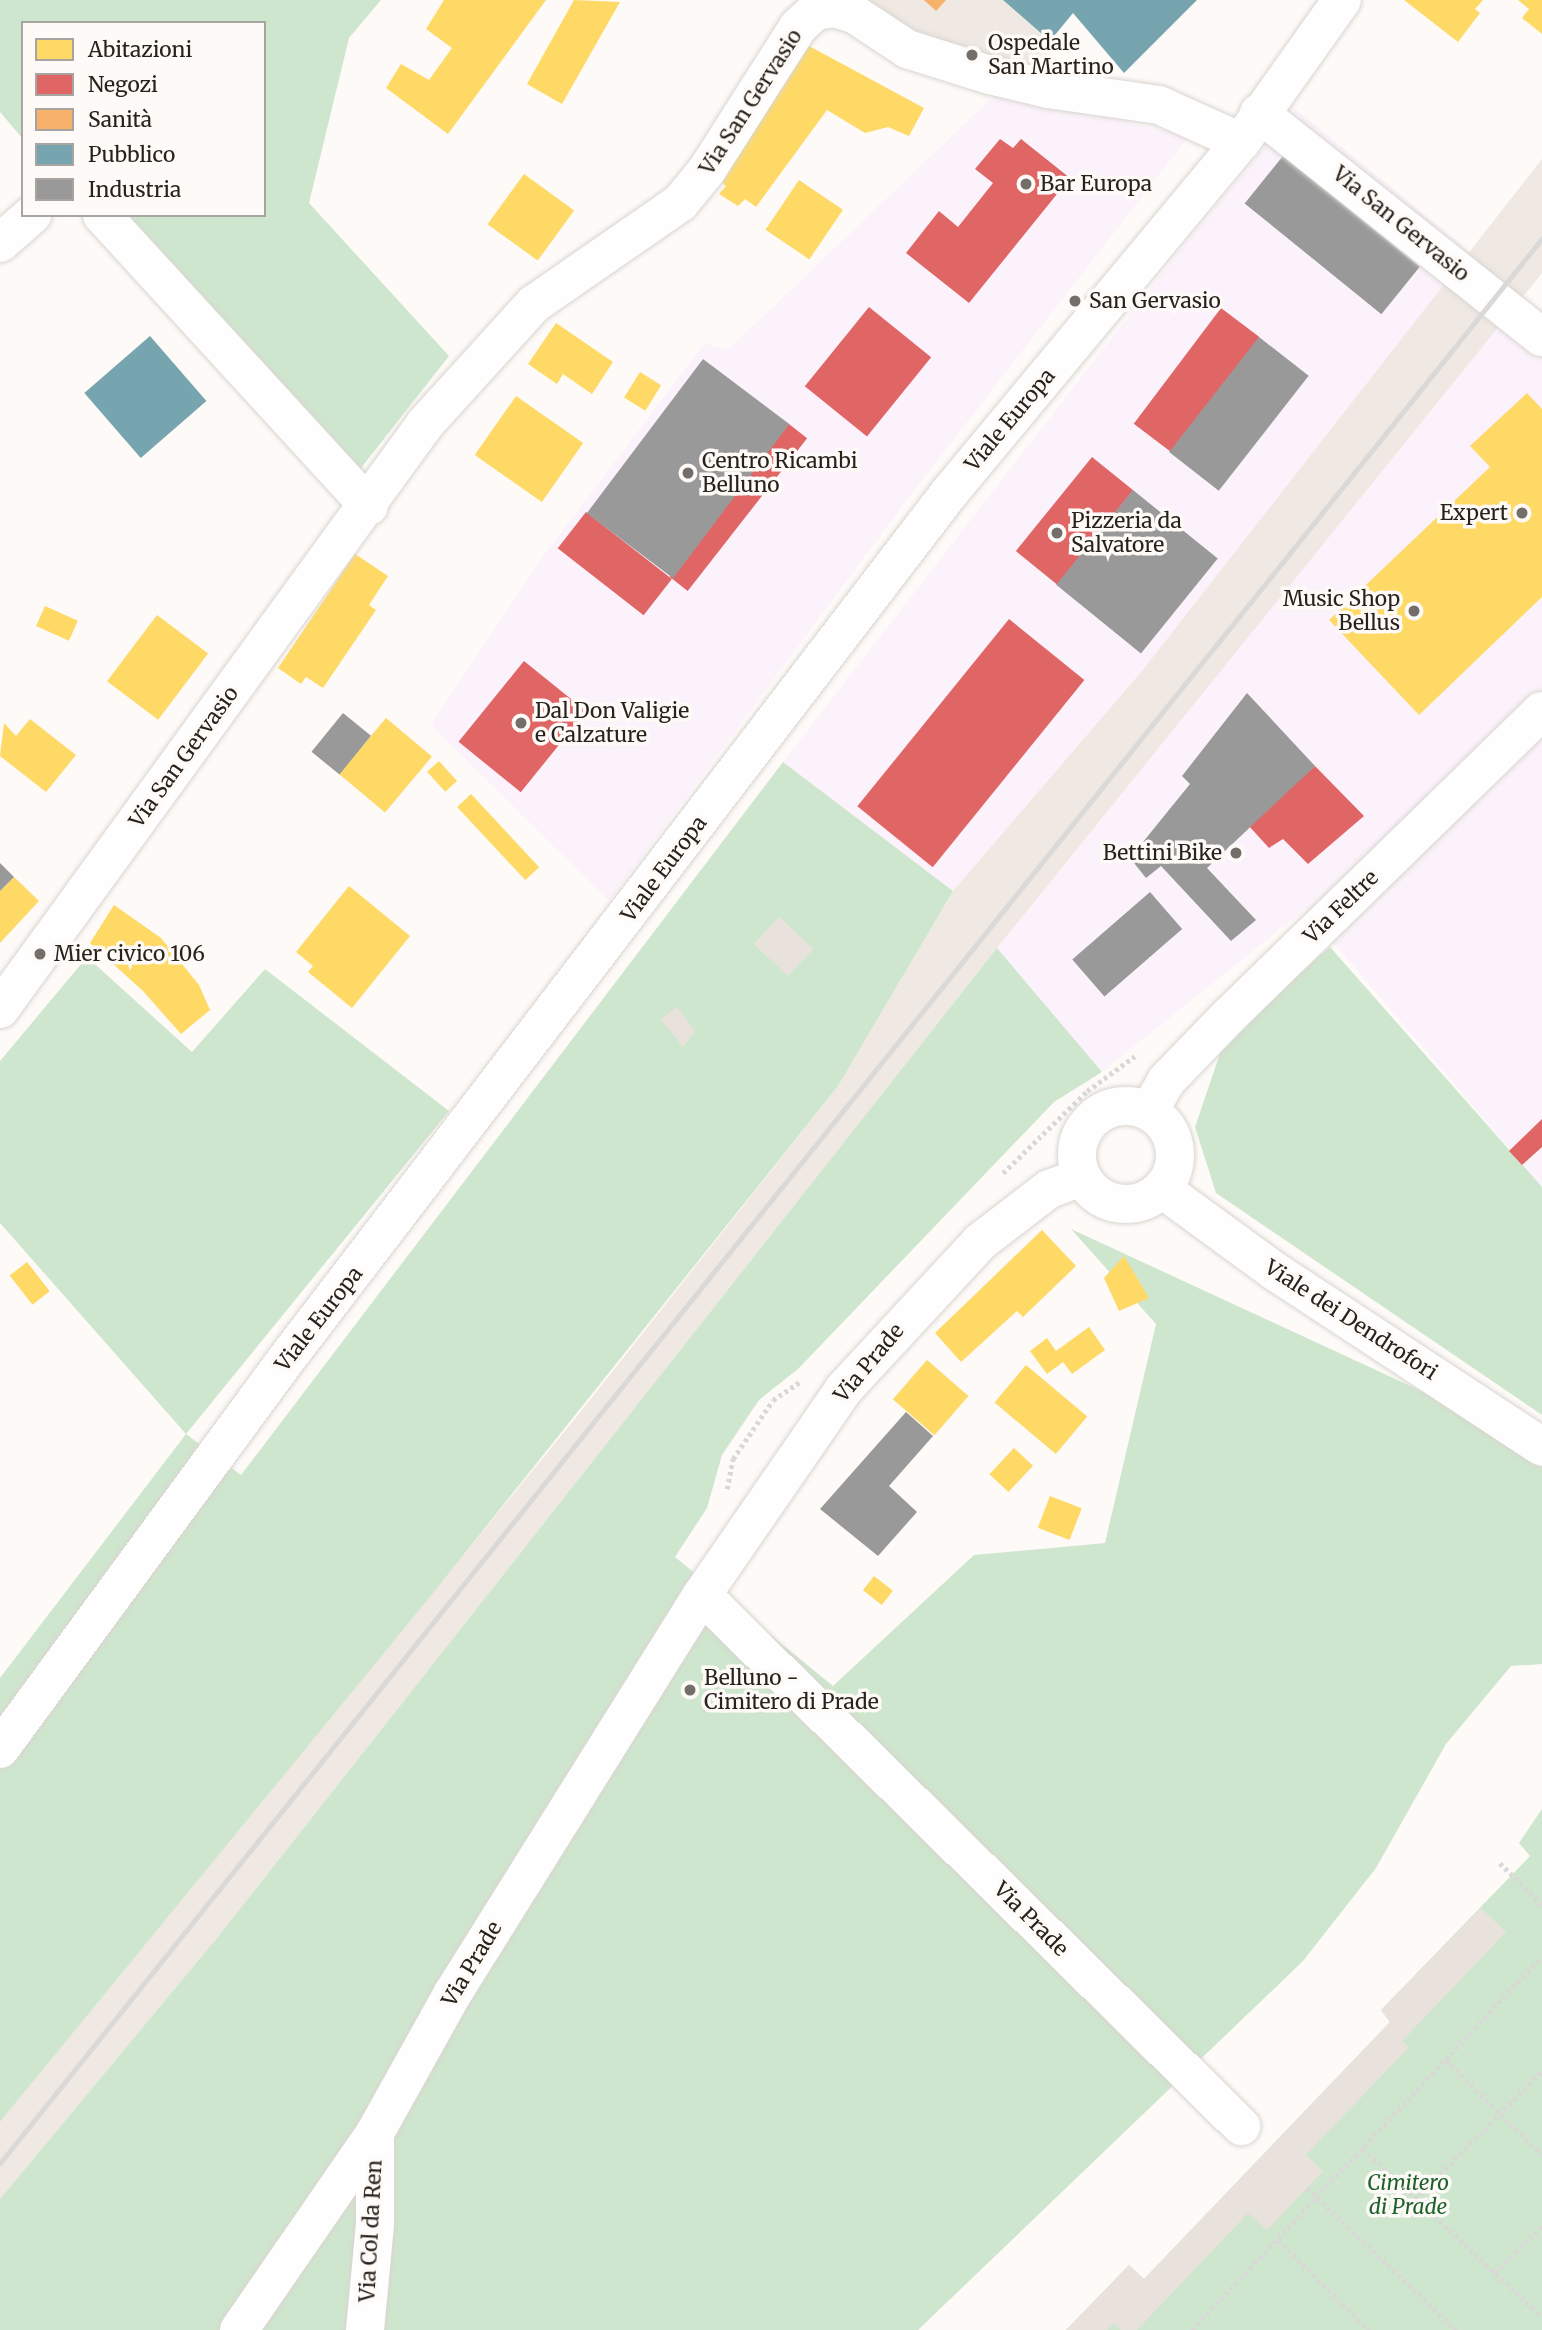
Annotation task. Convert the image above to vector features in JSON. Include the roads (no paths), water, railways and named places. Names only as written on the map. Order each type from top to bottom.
[{"type":"main road","name":"Viale Europa","points":[[0,1749],[285,1362],[950,492],[1250,128],[1342,0]]},
{"type":"main road","name":"Via San Gervasio","points":[[0,1009],[369,506],[425,424],[534,304],[667,213],[692,190],[809,6],[834,8],[854,14],[907,49],[990,75],[1048,89],[1159,106],[1250,128],[1542,337]]},
{"type":"main road","points":[[0,243],[30,217]]},
{"type":"main road","points":[[104,217],[369,506]]},
{"type":"main road","name":"Via Feltre","points":[[1149,1111],[1166,1081],[1228,1017],[1542,711]]},
{"type":"main road","points":[[1119,1107],[1149,1111],[1166,1126],[1175,1147],[1174,1169],[1162,1189],[1147,1200],[1110,1202],[1093,1192],[1082,1177],[1077,1147],[1092,1120],[1119,1107]]},
{"type":"main road","name":"Via Prade","points":[[239,2330],[375,2133],[453,1993],[702,1595],[844,1390],[912,1312],[1012,1214],[1049,1189],[1082,1177]]},
{"type":"main road","name":"Viale dei Dendrofori","points":[[1162,1189],[1276,1272],[1542,1447]]},
{"type":"main road","name":"Via Prade","points":[[702,1595],[1241,2126]]},
{"type":"main road","name":"Via Col da Ren","points":[[365,2330],[375,2224],[375,2133]]},
{"type":"railway","points":[[0,2163],[1542,238]]},
{"type":"place","name":"Ospedale San Martino","points":[[972,55]]},
{"type":"place","name":"Bar Europa","points":[[1026,184]]},
{"type":"place","name":"San Gervasio","points":[[1075,301]]},
{"type":"place","name":"Centro Ricambi Belluno","points":[[688,473]]},
{"type":"place","name":"Expert","points":[[1522,513]]},
{"type":"place","name":"Pizzeria da Salvatore","points":[[1057,533]]},
{"type":"place","name":"Music Shop Bellus","points":[[1414,611]]},
{"type":"place","name":"Dal Don Valigie e Calzature","points":[[521,723]]},
{"type":"place","name":"Bettini Bike","points":[[1236,853]]},
{"type":"place","name":"Mier civico 106","points":[[40,954]]},
{"type":"place","name":"Belluno - Cimitero di Prade","points":[[690,1690]]},
{"type":"park label","name":"Cimitero di Prade","points":[[1408,2195]]}]
